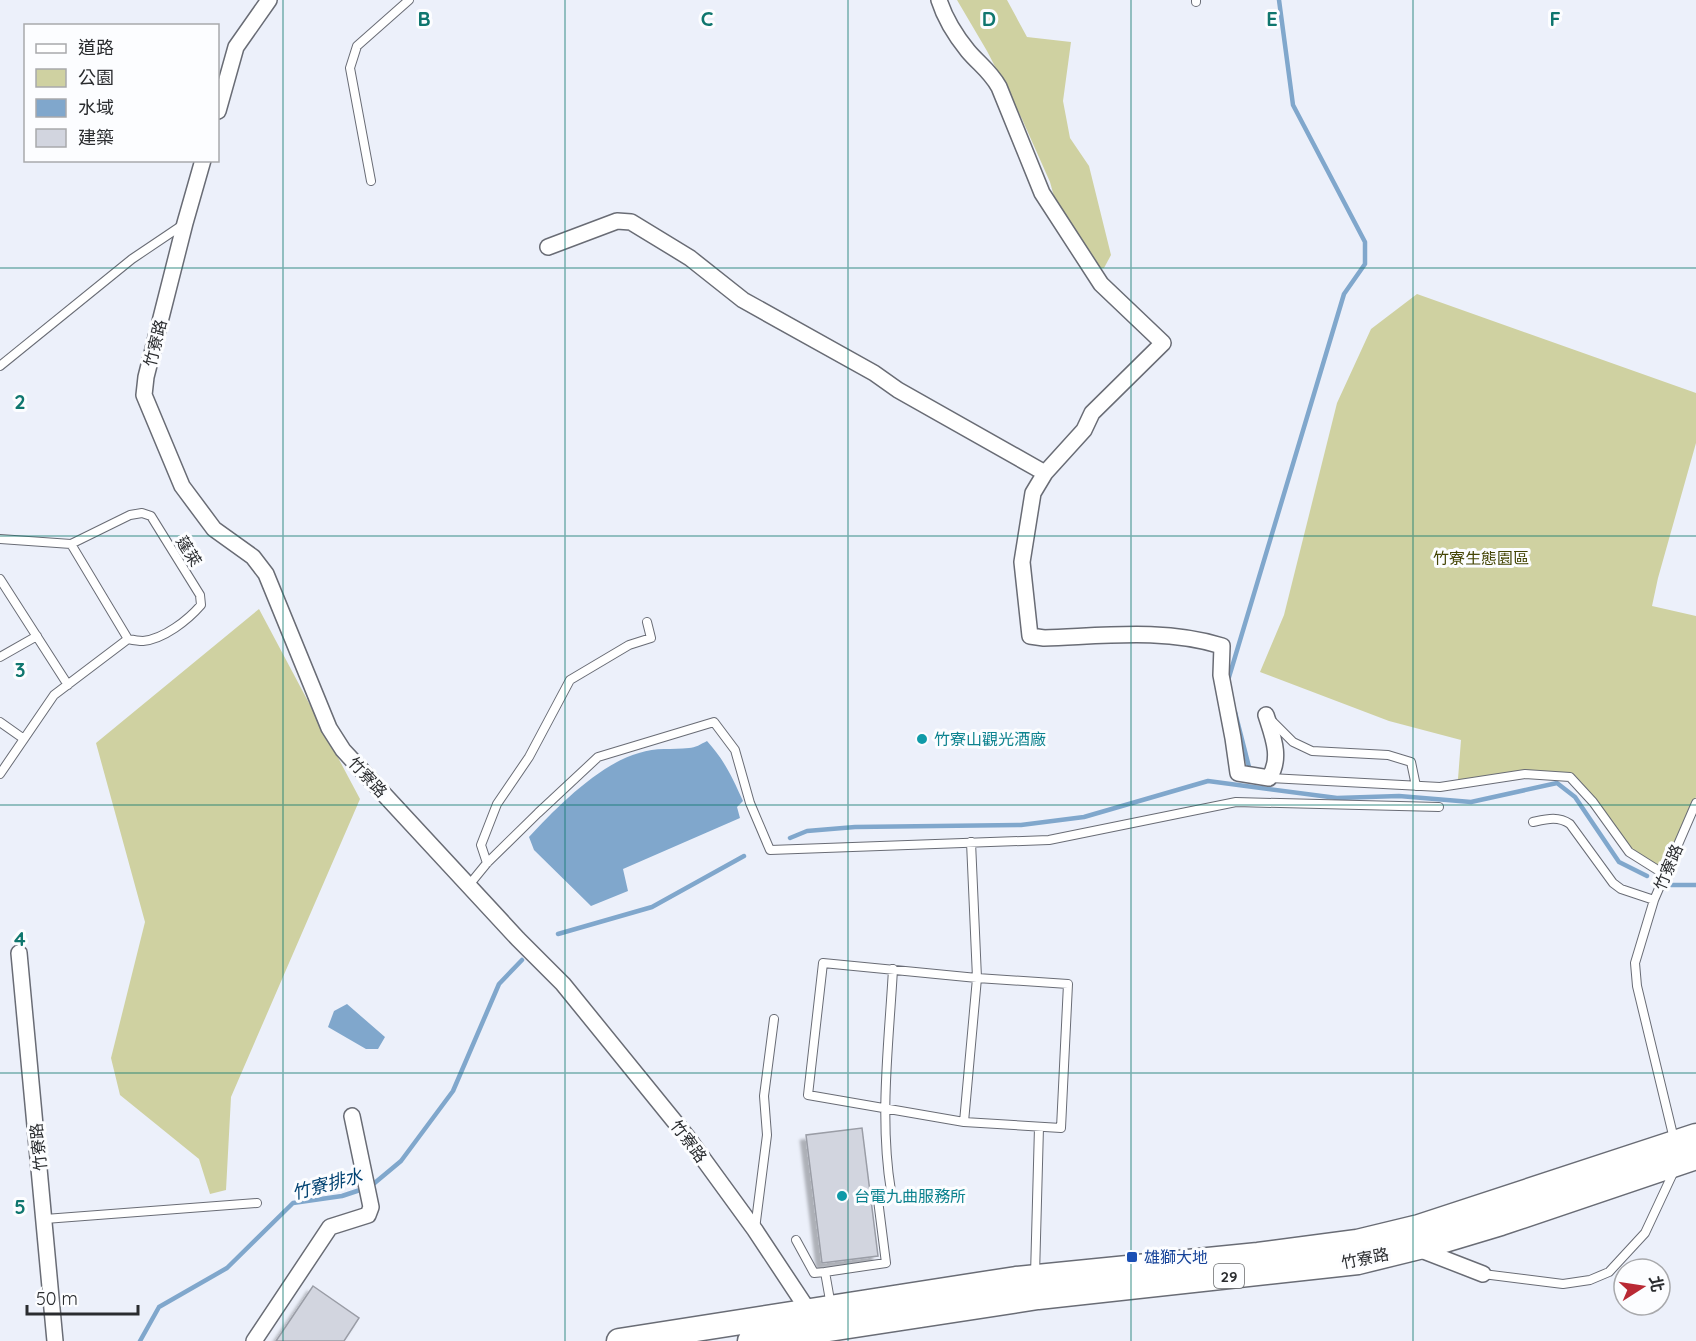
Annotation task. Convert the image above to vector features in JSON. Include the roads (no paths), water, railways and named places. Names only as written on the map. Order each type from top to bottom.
[{"type":"main road","name":"竹寮路","points":[[1036,1287],[1358,1262],[1501,1223],[1686,1149]]},
{"type":"main road","name":"竹寮路","points":[[619,1341],[826,1321],[1036,1287],[1357,1242],[1419,1227],[1686,1149]]},
{"type":"main road","name":"竹寮路","points":[[750,1341],[826,1321]]},
{"type":"street","points":[[219,107],[236,47],[269,0]]},
{"type":"street","points":[[939,0],[949,26],[968,51],[992,74],[999,87],[1047,202],[1101,284],[1163,343],[1092,413],[1084,430],[1045,473],[1033,493],[1022,562],[1030,636],[1044,638],[1153,634],[1203,640],[1222,646],[1221,675],[1238,773],[1269,778],[1275,769],[1276,747],[1266,715]]},
{"type":"street","name":"竹寮路","points":[[202,162],[146,377],[144,395],[182,486],[214,529],[253,557],[266,574],[329,728],[342,750],[518,939],[563,984],[688,1138],[755,1230],[826,1321]]},
{"type":"street","points":[[548,247],[617,220],[631,222],[690,258],[743,300],[874,372],[898,390],[1045,473]]},
{"type":"street","name":"竹寮路","points":[[18,953],[55,1341]]},
{"type":"street","points":[[254,1341],[330,1227],[368,1215],[371,1207],[352,1116]]},
{"type":"street","points":[[1414,1248],[1483,1274]]},
{"type":"lane","points":[[371,181],[350,68],[357,46],[409,0]]},
{"type":"lane","points":[[1,364],[132,259],[185,223]]},
{"type":"lane","name":"蓬萊","points":[[71,544],[130,515],[142,513],[151,516],[200,594],[201,604],[192,615],[158,637],[142,641],[128,639]]},
{"type":"lane","points":[[0,539],[71,544],[128,639],[54,695],[0,774]]},
{"type":"lane","points":[[0,579],[68,685]]},
{"type":"lane","points":[[487,863],[481,845],[497,804],[529,757],[570,680],[629,645],[651,638],[647,622]]},
{"type":"lane","points":[[0,657],[37,636]]},
{"type":"lane","points":[[1266,715],[1293,742],[1312,751],[1388,755],[1411,762],[1416,786]]},
{"type":"lane","points":[[0,722],[24,739]]},
{"type":"lane","points":[[469,885],[487,863],[598,757],[714,722],[735,750],[750,803],[770,850],[1049,840],[1236,802],[1439,807]]},
{"type":"lane","points":[[1269,778],[1440,787],[1525,774],[1570,777],[1593,802],[1629,852],[1664,874]]},
{"type":"lane","name":"竹寮路","points":[[1686,1149],[1637,986],[1635,963],[1654,900],[1696,803]]},
{"type":"lane","points":[[1533,822],[1550,818],[1562,819],[1570,824],[1614,884],[1621,889],[1654,900]]},
{"type":"lane","points":[[964,1122],[977,978],[971,842]]},
{"type":"lane","points":[[823,963],[893,969],[1068,984],[1060,1128],[964,1122],[808,1095],[823,963]]},
{"type":"lane","points":[[891,1191],[887,1163],[886,1109],[893,969]]},
{"type":"lane","points":[[755,1230],[767,1135],[764,1096],[774,1018]]},
{"type":"lane","points":[[1036,1287],[1039,1126]]},
{"type":"lane","points":[[1483,1274],[1563,1284],[1590,1280],[1609,1272],[1645,1233],[1686,1149]]},
{"type":"lane","points":[[796,1240],[814,1273],[886,1263],[877,1192]]},
{"type":"lane","points":[[45,1220],[257,1203]]},
{"type":"lane","points":[[825,1272],[826,1321]]},
{"type":"water","points":[[707,741],[732,777],[743,801],[737,807],[740,818],[623,869],[628,891],[591,906],[534,850],[529,837],[579,788],[609,767],[645,751],[691,748]]},
{"type":"water","points":[[347,1004],[385,1037],[378,1049],[366,1049],[328,1027],[334,1011]]},
{"type":"waterway","points":[[1229,677],[1344,294],[1365,264],[1365,242],[1293,105],[1279,0]]},
{"type":"waterway","points":[[1235,712],[1250,771]]},
{"type":"waterway","points":[[790,838],[807,831],[855,827],[1021,825],[1084,817],[1208,781],[1337,798],[1399,796],[1471,802],[1557,783],[1575,797],[1619,862],[1647,876]]},
{"type":"waterway","points":[[558,934],[652,907],[744,856]]},
{"type":"waterway","name":"竹寮排水","points":[[1669,885],[1696,885]]},
{"type":"waterway","name":"竹寮排水","points":[[371,1186],[401,1161],[453,1091],[499,984],[522,960]]},
{"type":"waterway","name":"竹寮排水","points":[[140,1341],[159,1307],[227,1268],[293,1203],[342,1196],[363,1189]]},
{"type":"place","name":"竹寮山觀光酒廠","points":[[922,739]]},
{"type":"place","name":"台電九曲服務所","points":[[842,1196]]},
{"type":"place","name":"雄獅大地","points":[[1132,1257]]},
{"type":"park label","name":"竹寮生態園區","points":[[1481,558]]}]
